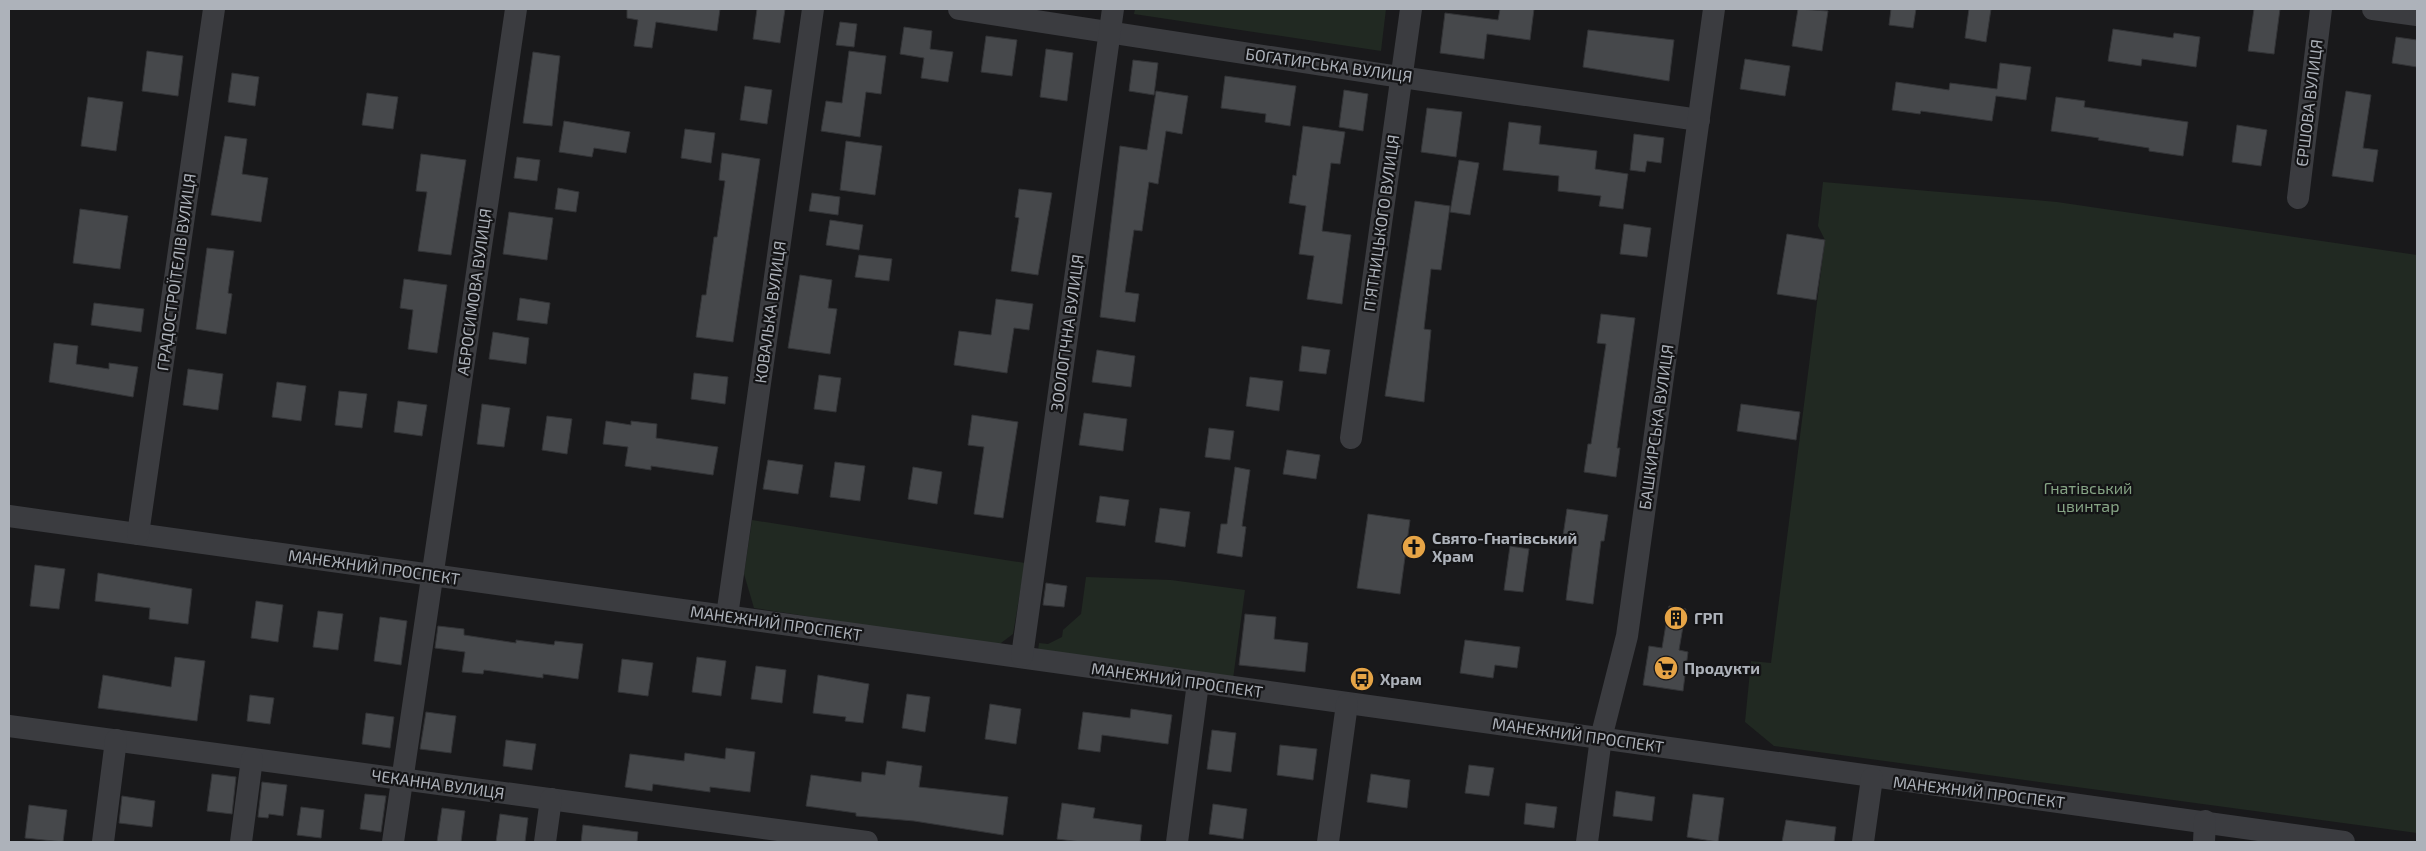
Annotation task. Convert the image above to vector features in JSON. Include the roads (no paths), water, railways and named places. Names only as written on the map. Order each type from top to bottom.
[{"type":"street","name":"ГРАДОСТРОЇТЕЛIВ ВУЛИЦЯ","points":[[138,534],[214,9]]},
{"type":"street","name":"АБРОСИМОВА ВУЛИЦЯ","points":[[394,842],[516,9]]},
{"type":"street","name":"КОВАЛЬКА ВУЛИЦЯ","points":[[728,616],[813,9]]},
{"type":"street","name":"БОГАТИРСЬКА ВУЛИЦЯ","points":[[959,9],[1699,120]]},
{"type":"street","name":"ЗООЛОГІЧНА ВУЛИЦЯ","points":[[1022,656],[1113,9]]},
{"type":"street","name":"П’ЯТНИЦЬКОГО ВУЛИЦЯ","points":[[1351,438],[1411,9]]},
{"type":"street","name":"БАШКИРСЬКА ВУЛИЦЯ","points":[[1587,842],[1601,738],[1627,636],[1714,9]]},
{"type":"street","name":"ЄРШОВА ВУЛИЦЯ","points":[[2298,198],[2322,9]]},
{"type":"street","points":[[2373,9],[2417,15]]},
{"type":"street","name":"МАНЕЖНИЙ ПРОСПЕКТ","points":[[9,516],[1022,656],[1346,704],[1601,738],[1872,778],[2204,832],[2344,842]]},
{"type":"street","points":[[1177,842],[1198,683]]},
{"type":"street","points":[[1328,842],[1346,704]]},
{"type":"street","name":"ЧЕКАННА ВУЛИЦЯ","points":[[9,726],[551,799],[844,841],[867,842]]},
{"type":"street","points":[[103,842],[116,740]]},
{"type":"street","points":[[241,842],[252,759]]},
{"type":"street","points":[[1863,842],[1872,778]]},
{"type":"street","points":[[545,842],[551,799]]},
{"type":"place","name":"Свято-Гнатівський Храм","points":[[1414,547]]},
{"type":"place","name":"ГРП","points":[[1676,618]]},
{"type":"place","name":"Продукти","points":[[1666,668]]},
{"type":"place","name":"Храм","points":[[1362,679]]},
{"type":"park label","name":"Гнатівський цвинтар","points":[[2088,497]]}]
